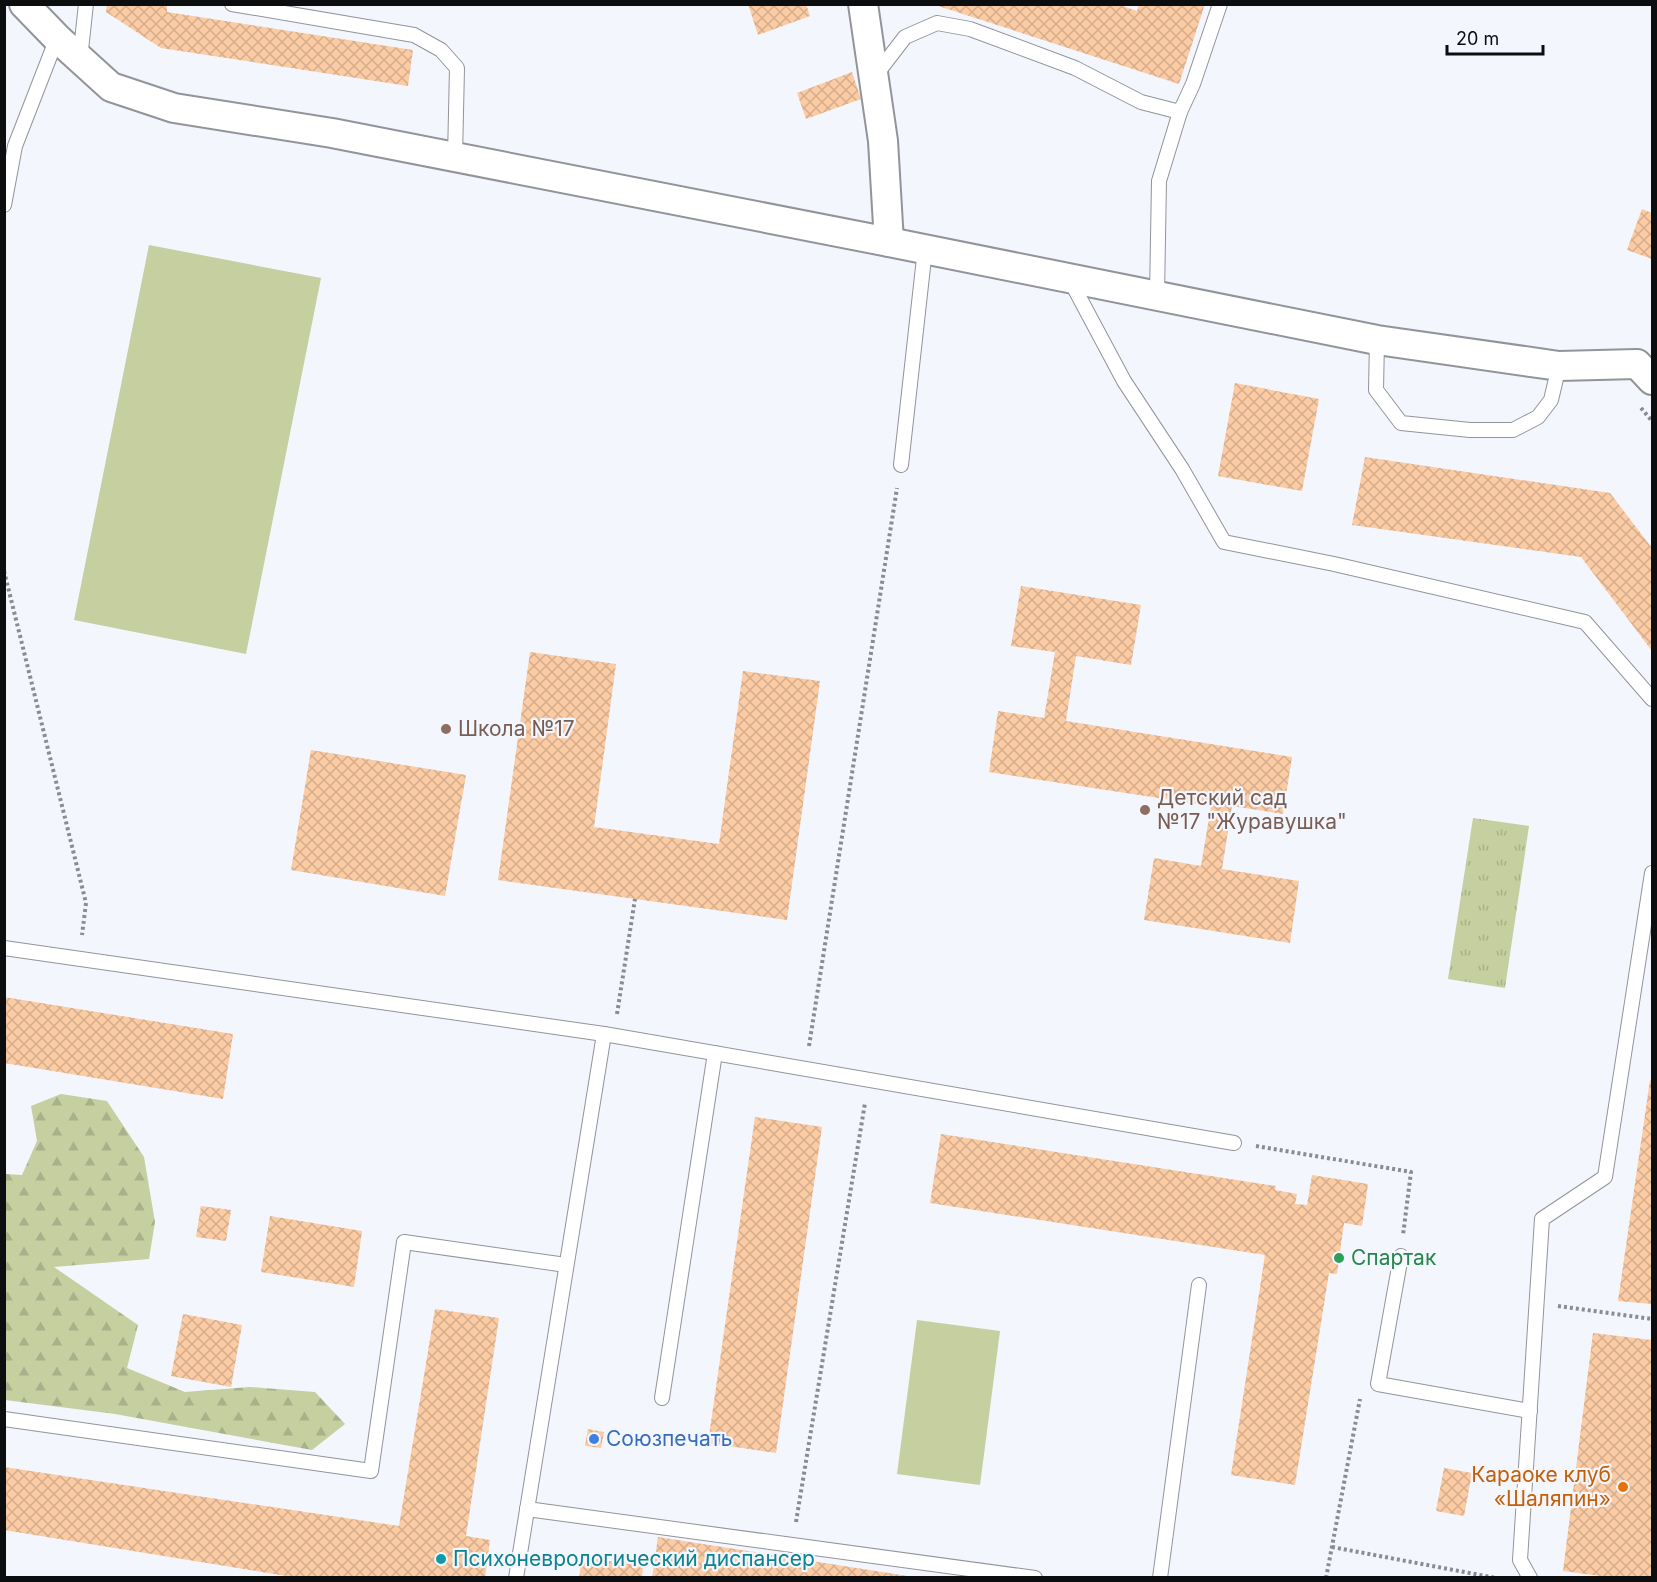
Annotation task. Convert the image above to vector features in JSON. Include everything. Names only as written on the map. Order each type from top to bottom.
[{"type":"street","points":[[24,4],[80,60],[111,87],[174,108],[332,133],[1377,340],[1559,366],[1645,372]]},
{"type":"street","points":[[863,4],[883,141],[889,242]]},
{"type":"lane","points":[[80,60],[86,4]]},
{"type":"lane","points":[[232,4],[414,35],[441,50],[457,68],[455,157]]},
{"type":"lane","points":[[1157,296],[1160,182],[1180,111],[1193,84],[1220,4]]},
{"type":"lane","points":[[874,78],[905,37],[937,23],[970,28],[1075,68],[1141,102],[1180,111]]},
{"type":"lane","points":[[4,205],[15,146],[57,38]]},
{"type":"lane","points":[[901,465],[925,249]]},
{"type":"lane","points":[[1069,278],[1124,381],[1182,469],[1224,542],[1334,564],[1585,622],[1653,699]]},
{"type":"lane","points":[[1377,340],[1376,390],[1401,423],[1470,430],[1513,430],[1538,417],[1551,400],[1559,366]]},
{"type":"lane","points":[[1530,1578],[1520,1560],[1542,1219],[1605,1177],[1653,873]]},
{"type":"lane","points":[[4,948],[609,1035],[1234,1143]]},
{"type":"lane","points":[[516,1578],[566,1265],[609,1035]]},
{"type":"lane","points":[[662,1398],[715,1053]]},
{"type":"lane","points":[[4,1419],[371,1471],[404,1242],[566,1265]]},
{"type":"lane","points":[[1401,1256],[1378,1384],[1530,1411]]},
{"type":"lane","points":[[1160,1578],[1199,1285]]},
{"type":"lane","points":[[527,1509],[1035,1578]]},
{"type":"path","points":[[806,1068],[901,465]]},
{"type":"path","points":[[4,571],[86,903],[79,958]]},
{"type":"path","points":[[609,1035],[635,899]]},
{"type":"path","points":[[792,1545],[869,1079]]},
{"type":"path","points":[[1234,1143],[1411,1172],[1401,1256]]},
{"type":"path","points":[[1537,1304],[1653,1319]]},
{"type":"path","points":[[1326,1578],[1362,1388],[1378,1384]]},
{"type":"path","points":[[1332,1547],[1496,1578]]},
{"type":"green space","points":[[149,245],[321,278],[246,654],[74,620]]},
{"type":"green space","points":[[1473,818],[1529,826],[1505,988],[1448,979]]},
{"type":"green space","points":[[61,1094],[107,1101],[144,1157],[155,1222],[149,1259],[54,1267],[138,1325],[127,1368],[185,1392],[250,1387],[315,1392],[345,1424],[312,1450],[115,1414],[5,1400],[5,1174],[22,1175],[37,1141],[31,1106]]},
{"type":"green space","points":[[917,1320],[1000,1331],[980,1485],[897,1474]]},
{"type":"building","points":[[107,4],[167,4],[167,12],[413,50],[408,86],[161,48],[106,12]]},
{"type":"building","points":[[748,4],[806,4],[810,16],[758,35]]},
{"type":"building","points":[[932,4],[1117,4],[1137,11],[1139,4],[1205,4],[1179,84]]},
{"type":"building","points":[[852,72],[861,99],[806,119],[797,93]]},
{"type":"building","points":[[1642,209],[1652,213],[1652,259],[1627,250]]},
{"type":"building","points":[[1235,383],[1319,399],[1302,491],[1218,476]]},
{"type":"building","points":[[1365,457],[1610,493],[1652,548],[1652,651],[1581,557],[1352,525]]},
{"type":"building","points":[[1021,586],[1141,605],[1131,665],[1076,656],[1066,721],[1292,757],[1283,814],[1232,806],[1222,869],[1299,881],[1290,943],[1144,920],[1154,858],[1201,866],[1211,806],[989,772],[998,711],[1044,718],[1055,652],[1011,646]]},
{"type":"building","points":[[530,652],[616,664],[594,827],[719,844],[743,671],[820,681],[787,920],[498,880]]},
{"type":"building","points":[[311,750],[466,775],[445,896],[291,870]]},
{"type":"building","points":[[4,997],[233,1034],[223,1099],[4,1063]]},
{"type":"building","points":[[1650,1080],[1652,1080],[1652,1304],[1618,1301]]},
{"type":"building","points":[[755,1117],[822,1127],[776,1453],[708,1443]]},
{"type":"building","points":[[941,1134],[1276,1186],[1275,1190],[1297,1194],[1295,1204],[1307,1205],[1312,1175],[1368,1184],[1362,1226],[1344,1223],[1337,1274],[1329,1273],[1295,1485],[1231,1475],[1265,1255],[930,1203]]},
{"type":"building","points":[[201,1206],[231,1210],[226,1241],[196,1237]]},
{"type":"building","points":[[270,1216],[362,1231],[354,1287],[261,1272]]},
{"type":"building","points":[[435,1309],[499,1318],[466,1536],[490,1540],[485,1578],[299,1578],[4,1530],[4,1467],[399,1526]]},
{"type":"building","points":[[183,1314],[242,1325],[231,1387],[171,1376]]},
{"type":"building","points":[[1593,1333],[1652,1340],[1652,1578],[1615,1578],[1563,1571]]},
{"type":"building","name":"Союзпечать","points":[[588,1429],[604,1432],[601,1448],[585,1446]]},
{"type":"building","points":[[1444,1468],[1472,1473],[1464,1516],[1436,1511]]},
{"type":"building","points":[[658,1537],[908,1576],[908,1578],[652,1578]]},
{"type":"building","points":[[582,1557],[643,1566],[642,1578],[579,1578]]},
{"type":"place","name":"Школа №17","points":[[446,729]]},
{"type":"place","name":"Детский сад №17 \"Журавушка\"","points":[[1145,810]]},
{"type":"place","name":"Спартак","points":[[1339,1258]]},
{"type":"place","name":"Союзпечать","points":[[594,1439]]},
{"type":"place","name":"Караоке клуб «Шаляпин»","points":[[1623,1487]]},
{"type":"place","name":"Психоневрологический диспансер","points":[[441,1559]]}]
